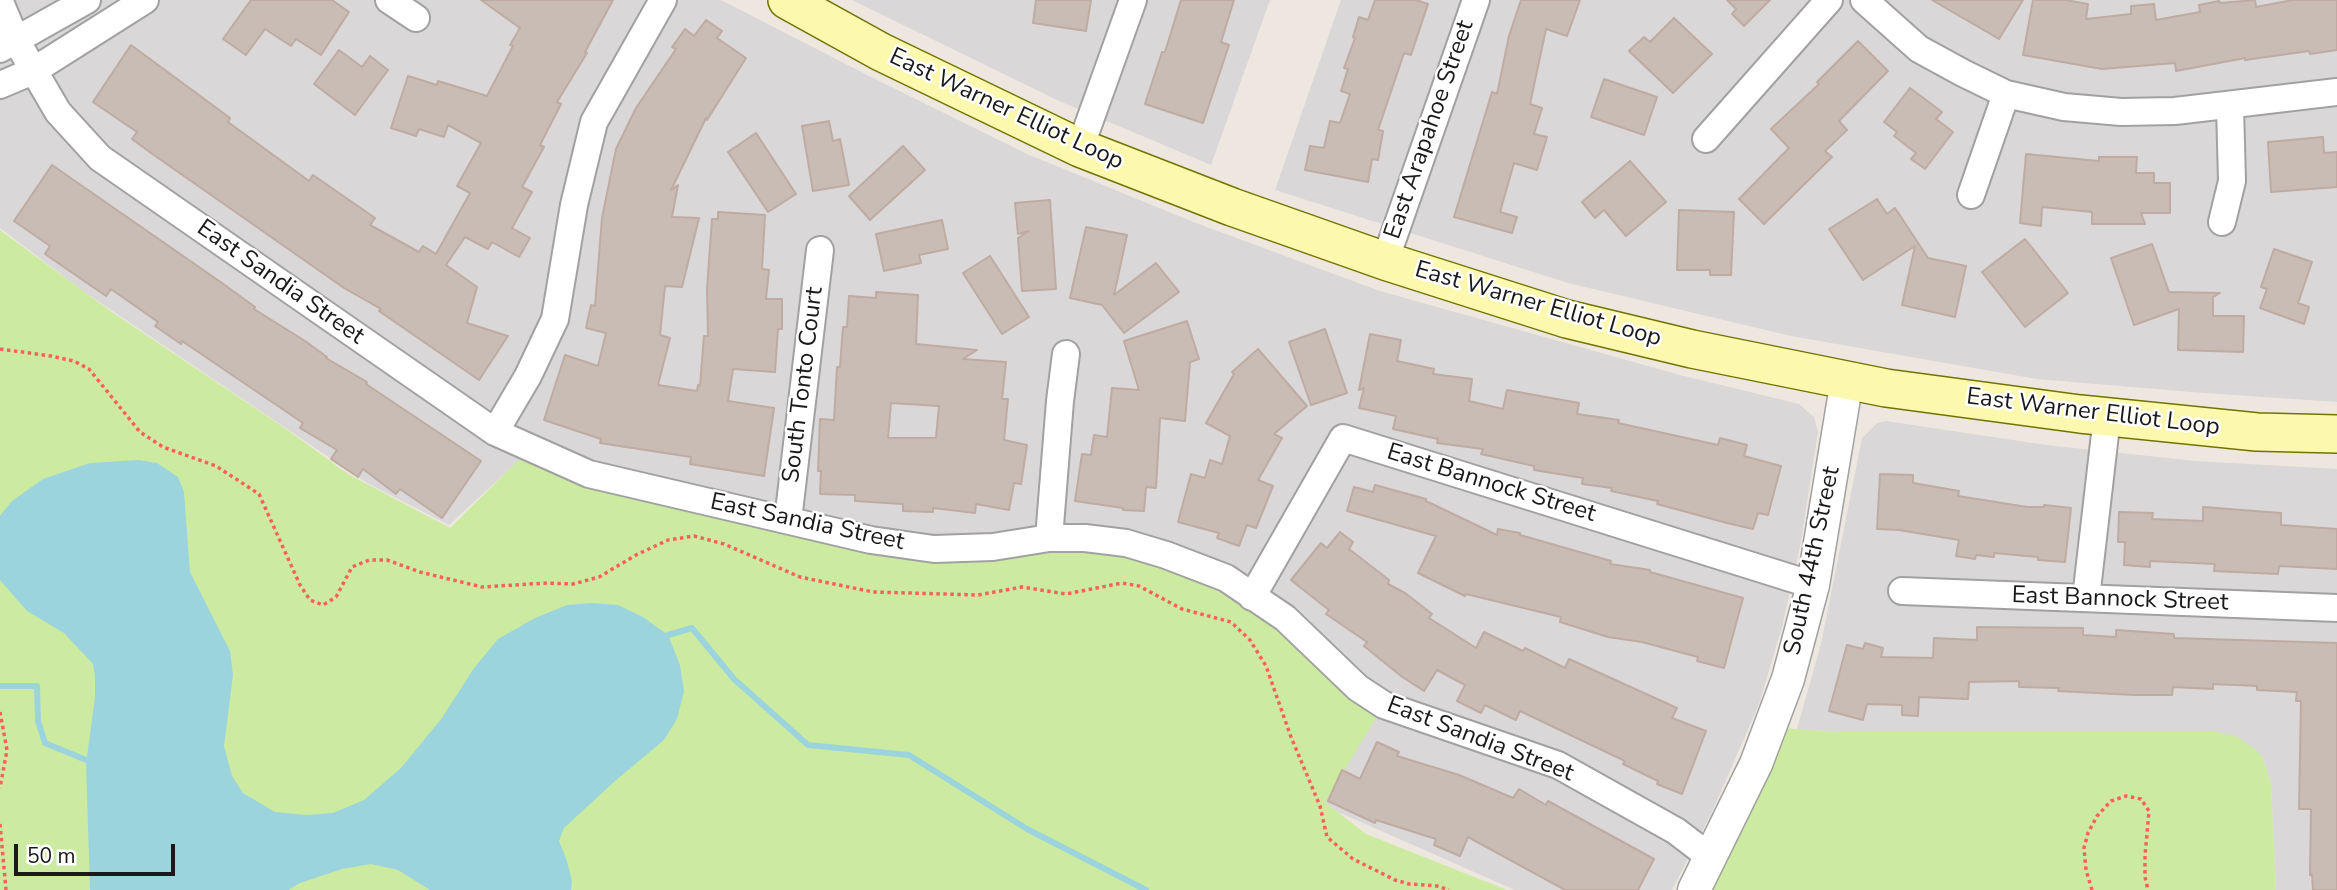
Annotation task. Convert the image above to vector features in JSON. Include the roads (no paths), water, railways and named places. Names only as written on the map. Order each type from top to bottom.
[{"type":"main road","name":"East Warner Elliot Loop","points":[[788,0],[881,52],[1080,148],[1232,207],[1385,261],[1567,319],[1692,349],[1847,380],[2020,407],[2257,432],[2337,434]]},
{"type":"street","points":[[8,45],[87,0]]},
{"type":"street","points":[[0,85],[33,71],[145,0]]},
{"type":"street","points":[[389,0],[416,18]]},
{"type":"street","points":[[495,432],[528,376],[555,319],[573,205],[594,122],[663,0]]},
{"type":"street","points":[[1080,148],[1133,0]]},
{"type":"street","name":"East Arapahoe Street","points":[[1385,261],[1476,0]]},
{"type":"street","points":[[1706,139],[1829,0]]},
{"type":"street","points":[[1864,0],[1919,49],[2006,94],[2064,107],[2121,112],[2175,111],[2337,92]]},
{"type":"street","name":"East Sandia Street","points":[[0,2],[8,45],[33,71],[58,112],[100,158],[495,432],[589,474],[871,540],[934,548],[993,547],[1049,538],[1085,538],[1126,543],[1226,578],[1285,618],[1358,688],[1384,705],[1558,765],[1675,831],[1710,857]]},
{"type":"street","points":[[1971,195],[2006,94]]},
{"type":"street","points":[[2222,222],[2232,181],[2230,106]]},
{"type":"street","name":"South Tonto Court","points":[[788,520],[820,250]]},
{"type":"street","points":[[1049,538],[1066,354]]},
{"type":"street","name":"South 44th Street","points":[[1694,890],[1756,764],[1788,679],[1813,585],[1847,380]]},
{"type":"street","points":[[2087,598],[2107,417]]},
{"type":"street","name":"East Bannock Street","points":[[1252,597],[1343,438],[1813,585]]},
{"type":"street","name":"East Bannock Street","points":[[1902,591],[2337,608]]},
{"type":"water","points":[[139,460],[157,463],[178,477],[184,492],[190,572],[230,651],[233,675],[224,746],[232,776],[243,793],[275,812],[307,815],[333,813],[364,800],[401,768],[442,718],[474,668],[498,639],[535,618],[567,605],[618,605],[643,617],[668,635],[680,665],[684,691],[677,719],[664,740],[564,828],[559,841],[572,881],[571,890],[430,890],[398,870],[371,864],[342,869],[300,883],[288,890],[90,890],[86,764],[95,697],[93,664],[64,633],[27,611],[0,580],[0,516],[12,501],[43,479],[90,463]]},
{"type":"waterway","points":[[663,641],[668,635],[692,628],[734,679],[808,745],[909,755],[1027,829],[1146,890]]},
{"type":"waterway","points":[[0,686],[37,686],[38,721],[45,743],[91,762]]}]
